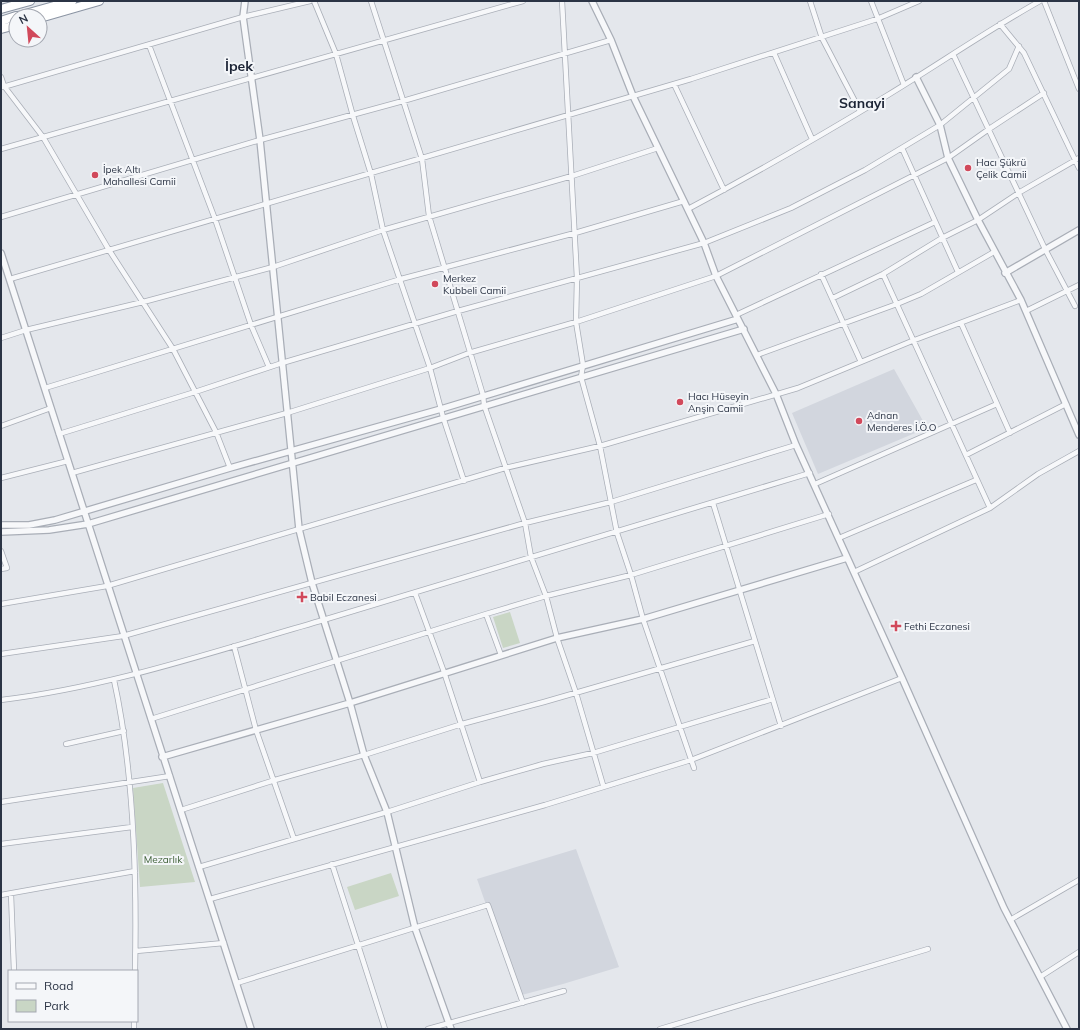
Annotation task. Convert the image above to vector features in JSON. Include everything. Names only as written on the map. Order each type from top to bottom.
[{"type":"highway","points":[[1,9],[30,1]]},
{"type":"highway","points":[[46,8],[72,1]]},
{"type":"highway","points":[[48,16],[99,1]]},
{"type":"street","points":[[245,1],[243,17],[260,140],[299,529],[312,583],[350,703],[364,755],[387,812],[415,928],[450,1026]]},
{"type":"street","points":[[2,87],[243,17],[310,1]]},
{"type":"street","points":[[314,1],[336,54],[371,174],[383,230],[416,324],[443,417],[464,481]]},
{"type":"street","points":[[371,1],[422,159],[429,216],[458,311],[469,353],[483,395],[484,405],[525,523],[531,557],[546,596],[557,638],[576,693],[603,785]]},
{"type":"street","points":[[1,149],[523,1]]},
{"type":"street","points":[[562,1],[577,278],[576,322],[583,364],[581,376],[600,446],[617,533],[632,575],[643,619],[694,768]]},
{"type":"street","points":[[592,1],[611,40],[633,96],[704,243],[716,276],[776,394],[796,445],[829,514],[847,558],[1010,920],[1066,1029]]},
{"type":"street","points":[[810,1],[822,38],[860,112]]},
{"type":"street","points":[[871,1],[904,85]]},
{"type":"street","points":[[10,279],[674,84],[822,38],[877,19],[919,1]]},
{"type":"street","points":[[688,210],[860,112],[1000,24],[1040,1]]},
{"type":"street","points":[[1044,1],[1079,89]]},
{"type":"street","points":[[1000,24],[1024,52],[1077,159],[1079,168]]},
{"type":"street","points":[[1,217],[260,140],[353,116],[611,40]]},
{"type":"street","points":[[149,45],[214,219],[251,325],[269,367]]},
{"type":"street","points":[[59,434],[195,392],[282,363],[458,311],[704,243],[791,208],[865,170],[940,125],[1009,69],[1019,46]]},
{"type":"street","points":[[774,53],[812,139]]},
{"type":"street","points":[[953,54],[1020,192],[1045,249],[1075,306]]},
{"type":"street","points":[[1,76],[2,87],[43,137],[109,250],[173,349],[216,432],[230,468]]},
{"type":"street","points":[[916,77],[940,125],[948,158],[994,252],[1021,300],[1079,435]]},
{"type":"street","points":[[674,84],[724,190]]},
{"type":"street","points":[[72,473],[287,413],[430,368],[469,353],[576,322],[716,276],[948,158],[989,128],[1044,93]]},
{"type":"street","points":[[1,338],[26,330],[143,302],[234,278],[383,230],[572,176],[658,148]]},
{"type":"street","points":[[902,148],[958,272]]},
{"type":"street","points":[[833,298],[883,274],[942,238],[978,220],[1020,192],[1077,159]]},
{"type":"street","points":[[45,388],[401,279],[575,233],[684,201]]},
{"type":"street","points":[[1,525],[30,525],[84,512],[230,468],[441,409],[737,317],[821,274],[935,222]]},
{"type":"street","points":[[1005,273],[1079,230]]},
{"type":"street","points":[[757,355],[921,294],[994,252]]},
{"type":"street","points":[[1,253],[4,269],[10,279],[107,586],[251,1029]]},
{"type":"street","points":[[821,274],[861,362]]},
{"type":"street","points":[[883,274],[912,341],[953,424],[976,480],[990,508]]},
{"type":"street","points":[[1026,311],[1079,286]]},
{"type":"street","points":[[1,604],[107,586],[505,468],[600,446],[798,388],[912,341],[1021,300]]},
{"type":"street","points":[[961,323],[1010,433]]},
{"type":"street","points":[[1,532],[49,530],[88,524],[443,417],[744,329]]},
{"type":"street","points":[[815,484],[997,404]]},
{"type":"street","points":[[966,455],[1066,404]]},
{"type":"street","points":[[1,426],[51,408]]},
{"type":"street","points":[[1,654],[124,636],[525,523],[611,502],[796,445]]},
{"type":"street","points":[[854,572],[990,508],[1038,474],[1079,450]]},
{"type":"street","points":[[1,478],[68,461]]},
{"type":"street","points":[[1,700],[45,695],[114,680],[324,620],[531,557],[617,533],[810,473]]},
{"type":"street","points":[[839,538],[976,480]]},
{"type":"street","points":[[713,503],[781,726]]},
{"type":"street","points":[[151,719],[246,688],[337,662],[486,614],[546,596],[632,575],[829,514]]},
{"type":"street","points":[[1,551],[7,568],[1,569]]},
{"type":"street","points":[[162,757],[350,703],[444,672],[557,638],[643,619],[847,558]]},
{"type":"street","points":[[415,593],[430,631],[462,724],[480,782]]},
{"type":"street","points":[[486,614],[501,655]]},
{"type":"street","points":[[181,810],[462,724],[576,693],[755,641]]},
{"type":"street","points":[[234,646],[256,730],[275,780],[294,839]]},
{"type":"street","points":[[210,899],[545,804],[603,785],[691,760],[902,678]]},
{"type":"street","points":[[114,680],[124,731],[129,783],[135,871],[135,970]]},
{"type":"street","points":[[199,867],[387,812],[480,782],[543,764],[594,753],[773,699]]},
{"type":"street","points":[[66,744],[124,731]]},
{"type":"street","points":[[1,802],[170,776]]},
{"type":"street","points":[[1,844],[132,827]]},
{"type":"street","points":[[332,864],[357,946],[386,1029]]},
{"type":"street","points":[[1,895],[135,871]]},
{"type":"street","points":[[1010,920],[1079,880]]},
{"type":"street","points":[[11,894],[14,970]]},
{"type":"street","points":[[237,983],[488,905],[522,1003]]},
{"type":"street","points":[[136,951],[224,943]]},
{"type":"street","points":[[660,1029],[928,949]]},
{"type":"street","points":[[1040,977],[1079,952]]},
{"type":"street","points":[[428,1029],[450,1026],[522,1003],[564,992]]},
{"type":"shaded area","name":"Adnan Menderes İ.Ö.O","points":[[894,369],[927,428],[818,474],[792,413]]},
{"type":"shaded area","points":[[576,849],[619,967],[518,996],[477,879]]},
{"type":"green space","points":[[510,612],[520,643],[503,648],[493,617]]},
{"type":"green space","name":"Mezarlık","points":[[163,783],[195,882],[140,887],[133,788]]},
{"type":"green space","points":[[391,873],[399,896],[355,910],[347,887]]},
{"type":"place","name":"Hacı Şükrü Çelik Camii","points":[[968,168]]},
{"type":"place","name":"İpek Altı Mahallesi Camii","points":[[95,175]]},
{"type":"place","name":"Merkez Kubbeli Camii","points":[[435,284]]},
{"type":"place","name":"Hacı Hüseyin Anşin Camii","points":[[680,402]]},
{"type":"place","name":"Adnan Menderes İ.Ö.O","points":[[859,421]]},
{"type":"place","name":"Babil Eczanesi","points":[[302,597]]},
{"type":"place","name":"Fethi Eczanesi","points":[[896,626]]},
{"type":"district","name":"İpek","points":[[239,66]]},
{"type":"district","name":"Sanayi","points":[[862,103]]}]
